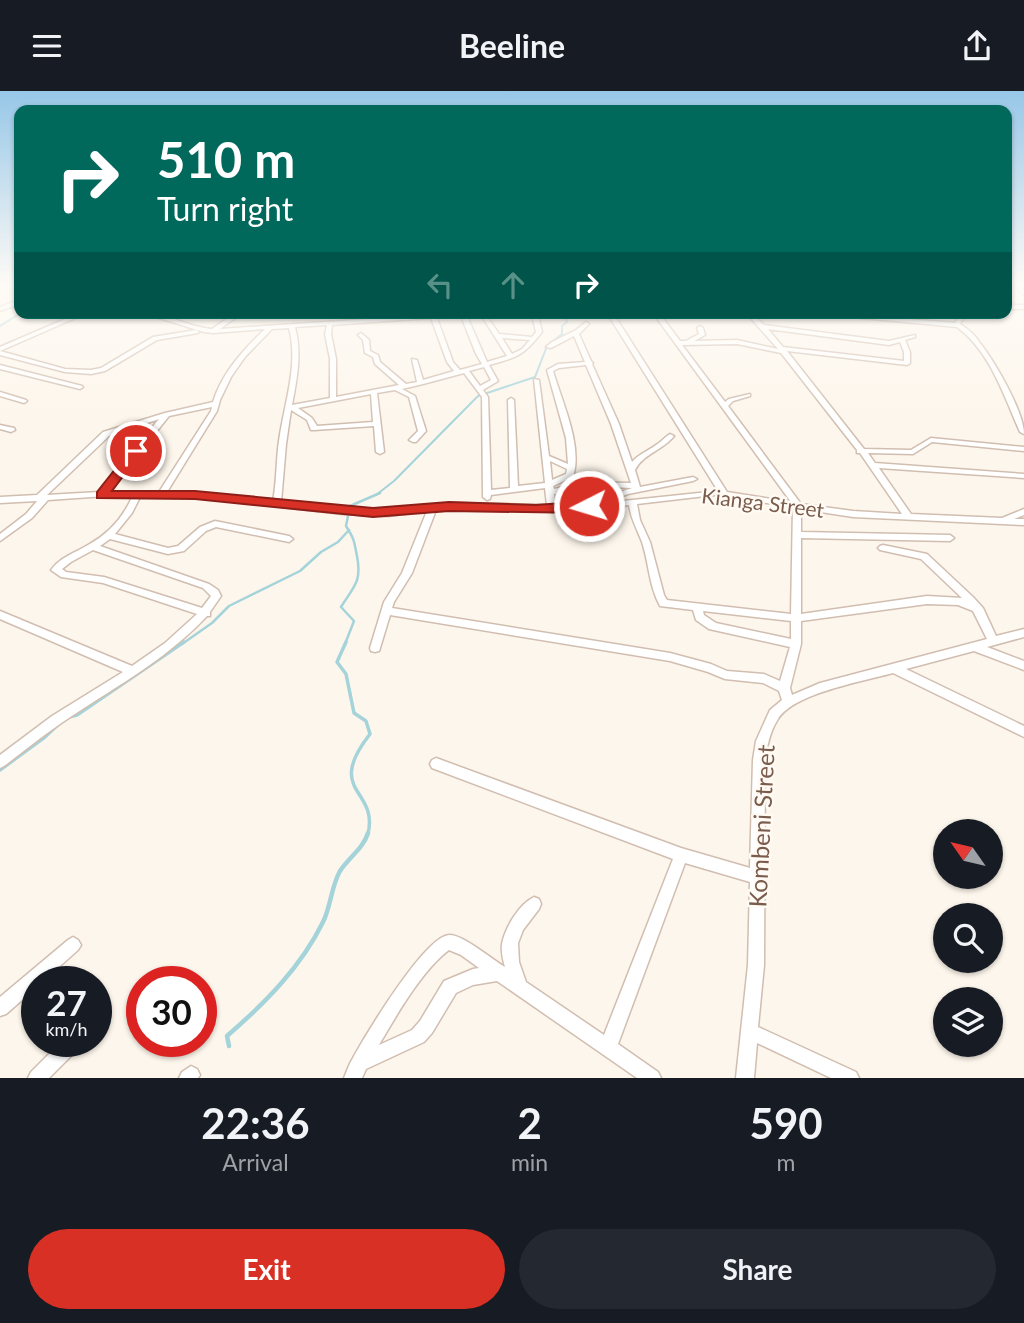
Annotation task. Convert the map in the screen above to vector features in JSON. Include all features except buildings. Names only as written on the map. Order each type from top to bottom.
[{"type":"street","points":[[0,351],[41,332]]},
{"type":"street","points":[[0,351],[80,372],[94,373],[155,338],[191,332]]},
{"type":"street","points":[[162,494],[195,443],[215,404],[215,397],[239,360],[267,332]]},
{"type":"street","points":[[277,503],[282,479],[282,443],[290,407],[296,340],[294,332]]},
{"type":"street","points":[[328,332],[333,359],[333,400]]},
{"type":"street","points":[[439,332],[450,362],[463,372],[485,397],[486,506]]},
{"type":"street","points":[[469,332],[495,381],[480,389]]},
{"type":"street","points":[[494,332],[511,357]]},
{"type":"street","points":[[290,407],[421,383],[463,372],[511,357],[524,350],[531,338],[539,332]]},
{"type":"street","points":[[622,332],[724,494]]},
{"type":"street","points":[[673,332],[724,407],[797,504],[796,644],[786,694]]},
{"type":"street","points":[[682,343],[702,335],[701,332]]},
{"type":"street","points":[[767,332],[873,465],[909,517]]},
{"type":"street","points":[[804,332],[886,342],[903,341],[913,336]]},
{"type":"street","points":[[968,332],[983,350],[1024,432]]},
{"type":"street","points":[[549,347],[576,334],[590,363],[637,488]]},
{"type":"street","points":[[361,335],[366,339],[367,352],[376,356],[377,363],[399,387],[412,396],[422,431],[413,440]]},
{"type":"street","points":[[496,336],[531,338]]},
{"type":"street","points":[[682,343],[737,342],[782,351],[903,363],[908,362],[903,341]]},
{"type":"street","points":[[414,360],[421,383]]},
{"type":"street","points":[[551,490],[566,479],[572,468],[566,431],[550,370],[558,366],[590,363]]},
{"type":"street","points":[[0,367],[80,387]]},
{"type":"street","points":[[536,380],[552,509]]},
{"type":"street","points":[[374,392],[380,452]]},
{"type":"street","points":[[0,394],[24,401]]},
{"type":"street","points":[[724,407],[731,400],[748,394]]},
{"type":"street","points":[[511,400],[514,489]]},
{"type":"street","points":[[0,538],[29,516],[41,499],[102,436],[167,414],[215,404]]},
{"type":"street","points":[[290,407],[310,419],[314,428],[378,424]]},
{"type":"street","points":[[101,495],[167,414]]},
{"type":"street","points":[[0,427],[10,430]]},
{"type":"street","points":[[631,470],[637,460],[662,445],[670,436]]},
{"type":"street","points":[[860,451],[914,452],[931,440],[1024,449]]},
{"type":"street","points":[[546,457],[572,468]]},
{"type":"street","points":[[873,465],[1024,476]]},
{"type":"street","points":[[551,490],[587,507],[601,499],[637,488],[693,479]]},
{"type":"street","points":[[487,493],[514,489],[551,490],[583,484],[637,488]]},
{"type":"street","points":[[137,494],[124,522],[111,536],[57,567],[58,573],[104,580],[206,613]]},
{"type":"street","name":"Kianga Street","points":[[0,500],[162,494],[373,513],[433,507],[552,509],[633,503],[690,494],[724,494],[853,514],[1024,522]]},
{"type":"street","points":[[633,503],[660,600],[670,605],[796,618],[927,600],[959,601],[976,608]]},
{"type":"street","points":[[375,648],[386,611],[407,573],[433,507]]},
{"type":"street","points":[[1003,521],[1024,512]]},
{"type":"street","points":[[111,536],[168,551],[181,549],[203,529],[215,524],[289,539]]},
{"type":"street","points":[[797,535],[950,538]]},
{"type":"street","points":[[0,762],[62,715],[132,671],[176,639],[206,613],[216,596],[211,588],[93,547]]},
{"type":"street","points":[[883,548],[924,556],[976,608],[993,640]]},
{"type":"street","points":[[697,606],[700,617],[712,626],[796,644]]},
{"type":"street","points":[[386,611],[670,657],[711,668],[725,675],[764,679],[786,694],[821,688],[1024,633]]},
{"type":"street","points":[[0,615],[132,671]]},
{"type":"street","points":[[973,646],[1024,666]]},
{"type":"street","points":[[893,668],[1024,732]]},
{"type":"street","name":"Kombeni Street","points":[[745,1078],[756,965],[759,760],[762,741],[786,694]]},
{"type":"street","points":[[436,764],[681,855],[757,877]]},
{"type":"street","points":[[608,1048],[681,855]]},
{"type":"street","points":[[520,988],[509,958],[508,946],[520,921],[534,904]]},
{"type":"street","points":[[356,1071],[421,968],[445,943],[452,943],[653,1078]]},
{"type":"street","points":[[0,1008],[72,944]]},
{"type":"street","points":[[356,1071],[418,1036],[450,986],[473,977],[498,973]]},
{"type":"street","points":[[751,1032],[850,1078]]},
{"type":"street","points":[[37,1078],[58,1057]]},
{"type":"waterway","points":[[552,342],[562,332]]},
{"type":"waterway","points":[[377,494],[394,481],[478,396],[535,377],[547,346]]},
{"type":"waterway","points":[[349,531],[346,526],[350,506],[377,494]]},
{"type":"waterway","points":[[182,644],[212,623],[229,606],[300,571],[349,531]]},
{"type":"waterway","points":[[345,644],[354,621],[341,607],[358,578],[355,544],[349,531]]},
{"type":"waterway","points":[[0,770],[45,737],[65,718],[77,715],[184,642]]},
{"type":"waterway","points":[[346,642],[337,662],[346,674],[354,713],[366,721],[370,734],[357,753],[352,768],[352,779],[369,819],[368,834]]},
{"type":"waterway","points":[[229,1046],[227,1036],[255,1011],[304,954],[326,916],[340,871],[363,844],[368,833]]},
{"type":"route","points":[[136,451],[101,495],[195,495],[373,513],[449,506],[536,509],[589,506]]}]
